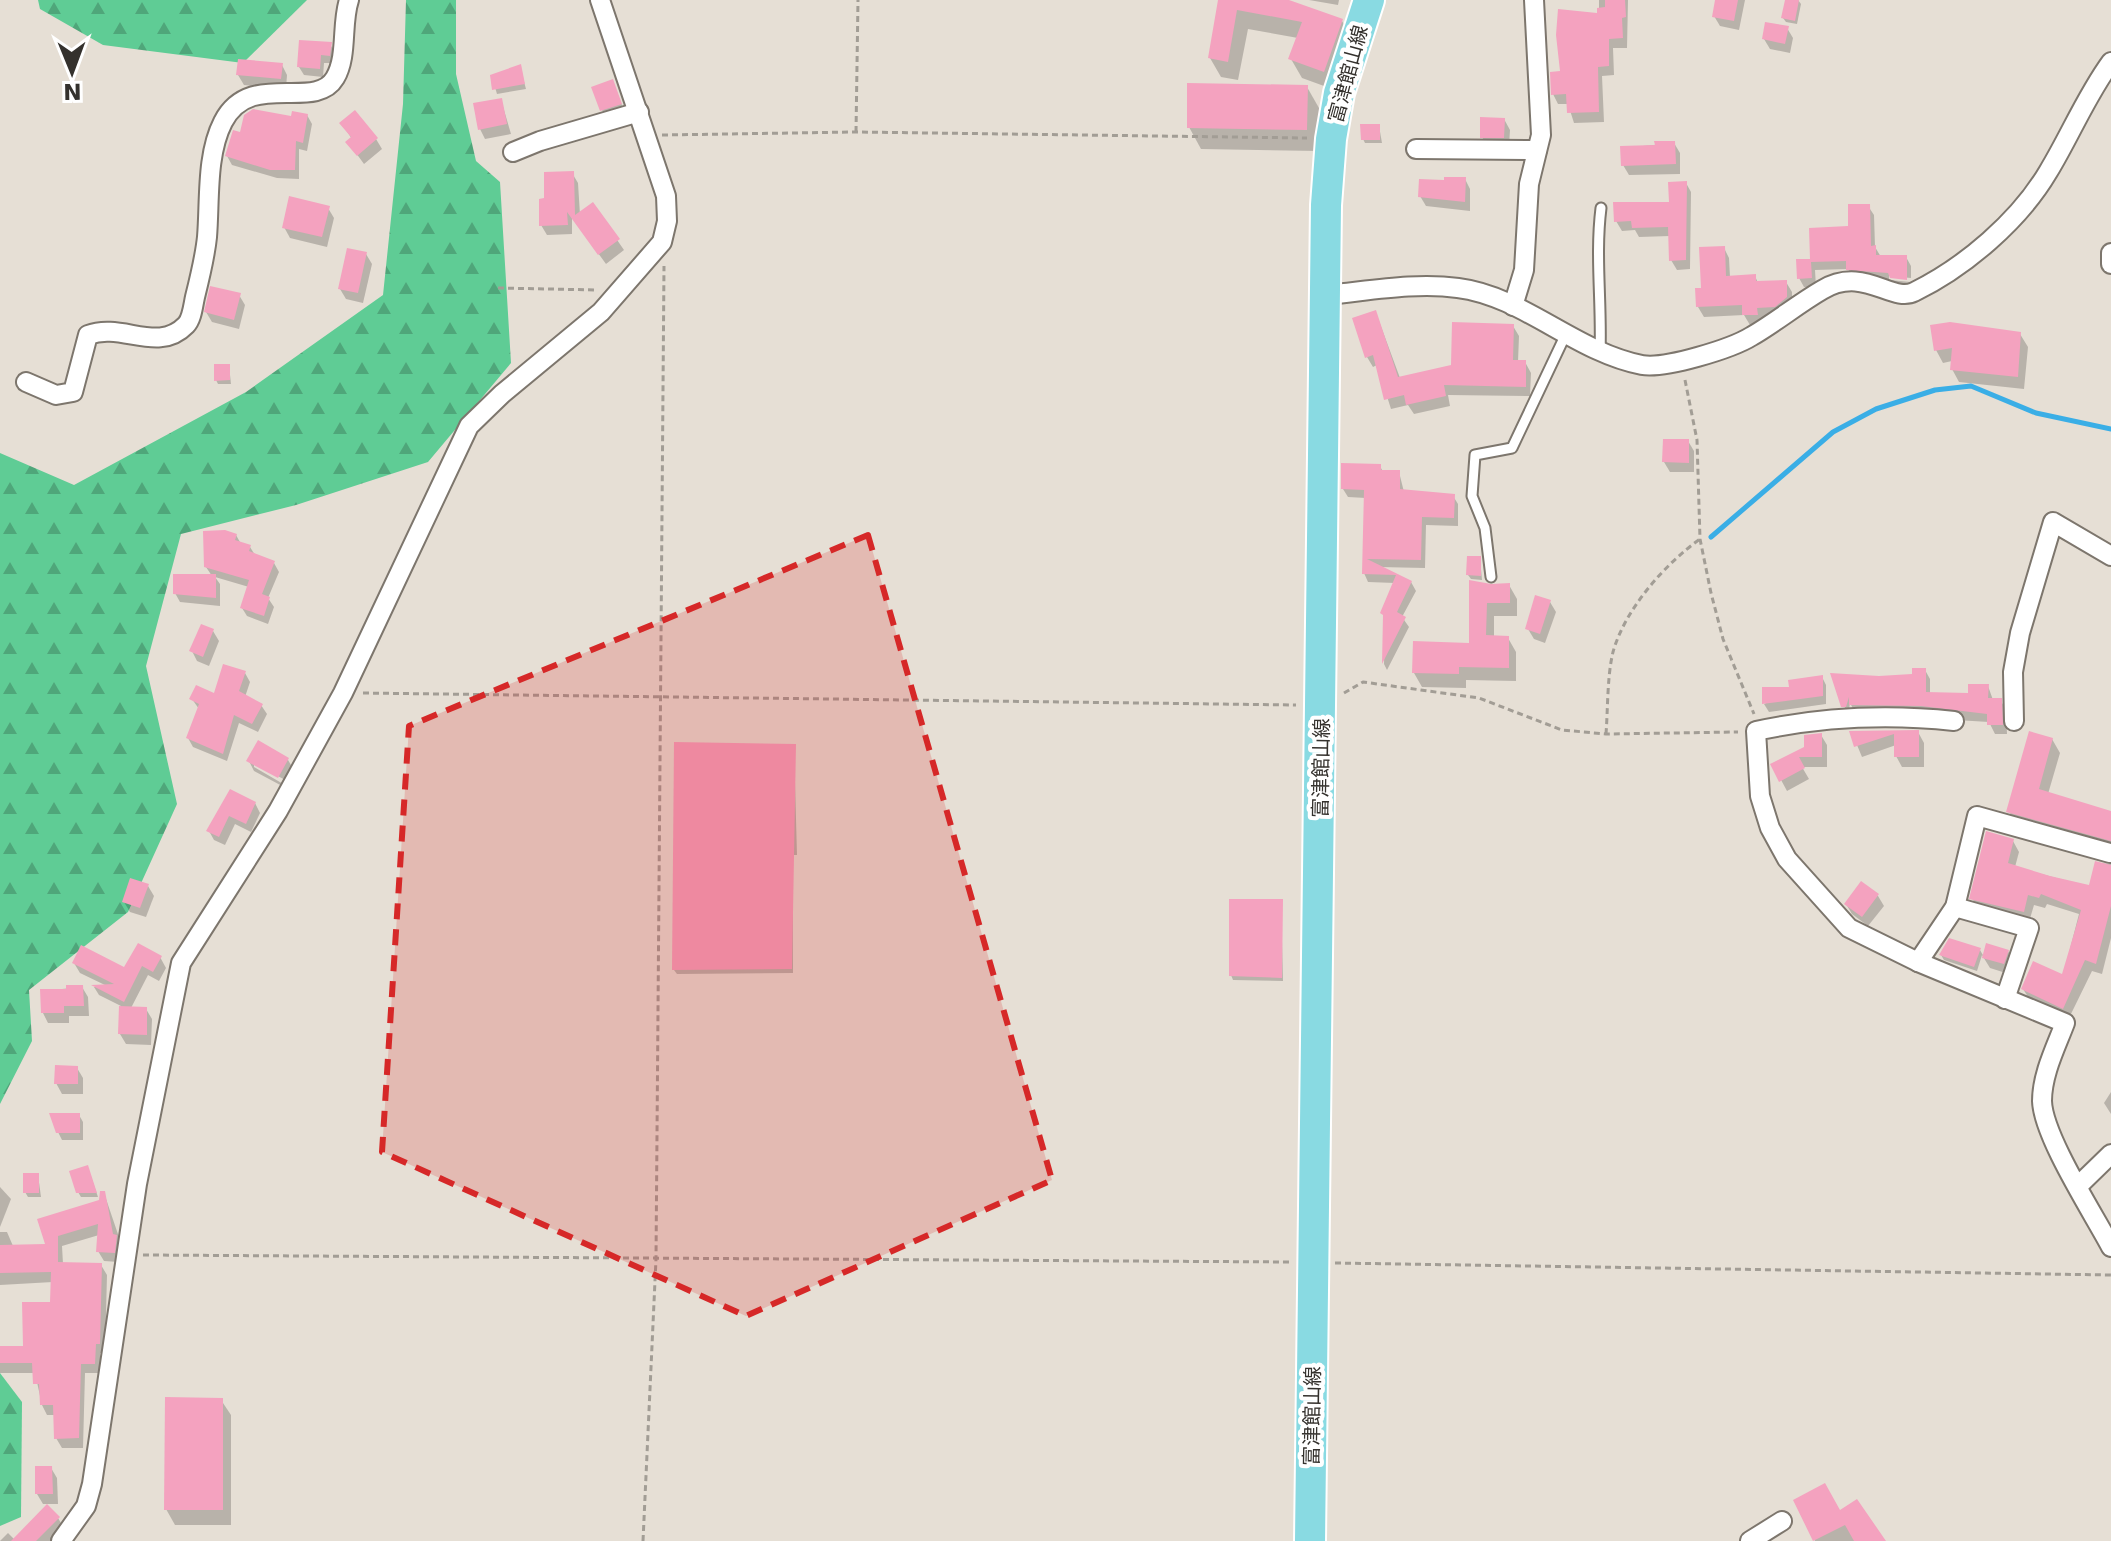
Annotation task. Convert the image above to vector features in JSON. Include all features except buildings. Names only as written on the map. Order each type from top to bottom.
[{"type":"main road","name":"富津館山線","points":[[1310,1541],[1326,295],[1331,139],[1339,93],[1369,0]]},
{"type":"street","points":[[26,382],[56,395],[73,392],[88,335],[104,329],[146,339],[172,336],[188,323],[207,242],[212,165],[223,123],[238,102],[250,94],[313,91],[329,85],[336,78],[341,60],[349,0]]},
{"type":"street","points":[[61,1541],[86,1506],[92,1484],[153,1098],[181,963],[278,811],[343,693],[469,426],[502,394],[601,312],[662,242],[667,221],[666,196],[600,0]]},
{"type":"street","points":[[1513,306],[1524,270],[1529,184],[1541,115],[1535,67],[1534,0]]},
{"type":"street","points":[[1326,295],[1411,287],[1460,288],[1513,306],[1600,353],[1645,366],[1681,361],[1749,338],[1827,287],[1845,280],[1876,283],[1897,294],[1910,294],[1936,279],[2014,218],[2046,175],[2111,62]]},
{"type":"street","points":[[513,152],[639,112]]},
{"type":"street","points":[[1416,149],[1537,150]]},
{"type":"street","points":[[2111,253],[2111,264]]},
{"type":"street","points":[[2014,721],[2013,672],[2018,646],[2053,522],[2111,556]]},
{"type":"street","points":[[1954,721],[1916,717],[1846,718],[1798,722],[1756,731],[1760,796],[1770,828],[1787,859],[1849,928],[1918,962],[2065,1023],[2046,1076],[2042,1102],[2048,1127],[2111,1247]]},
{"type":"street","points":[[1918,962],[1955,907],[1977,816],[2110,853]]},
{"type":"street","points":[[1955,907],[2029,928],[2005,999]]},
{"type":"street","points":[[2078,1186],[2111,1154]]},
{"type":"street","points":[[1750,1541],[1782,1521]]},
{"type":"lane","points":[[1600,353],[1600,281],[1596,249],[1601,208]]},
{"type":"lane","points":[[1491,577],[1485,528],[1472,496],[1475,455],[1512,448],[1565,336]]},
{"type":"path","points":[[856,132],[858,0]]},
{"type":"path","points":[[647,135],[856,132],[1331,139]]},
{"type":"path","points":[[643,1541],[656,1259],[665,283],[662,242]]},
{"type":"path","points":[[498,288],[584,288],[618,293]]},
{"type":"path","points":[[343,693],[1322,705],[1363,682],[1479,698],[1562,730],[1606,734],[1756,731],[1753,713],[1723,639],[1700,539],[1697,440],[1681,361]]},
{"type":"path","points":[[1606,734],[1613,651],[1643,595],[1669,561],[1700,539]]},
{"type":"path","points":[[127,1255],[1313,1263],[2111,1275]]},
{"type":"highlighted area","points":[[868,535],[1052,1180],[746,1316],[382,1152],[409,726]]},
{"type":"green space","points":[[38,0],[307,0],[243,63],[103,45],[40,9]]},
{"type":"green space","points":[[406,0],[456,0],[456,74],[476,161],[500,182],[511,363],[428,462],[296,505],[181,534],[146,666],[177,804],[128,912],[29,990],[32,1041],[0,1104],[0,453],[74,485],[246,392],[383,295],[403,104]]},
{"type":"green space","points":[[0,1373],[22,1402],[21,1517],[0,1526]]},
{"type":"waterway","points":[[1711,537],[1833,432],[1876,409],[1935,390],[1971,386],[2036,413],[2111,429]]}]
